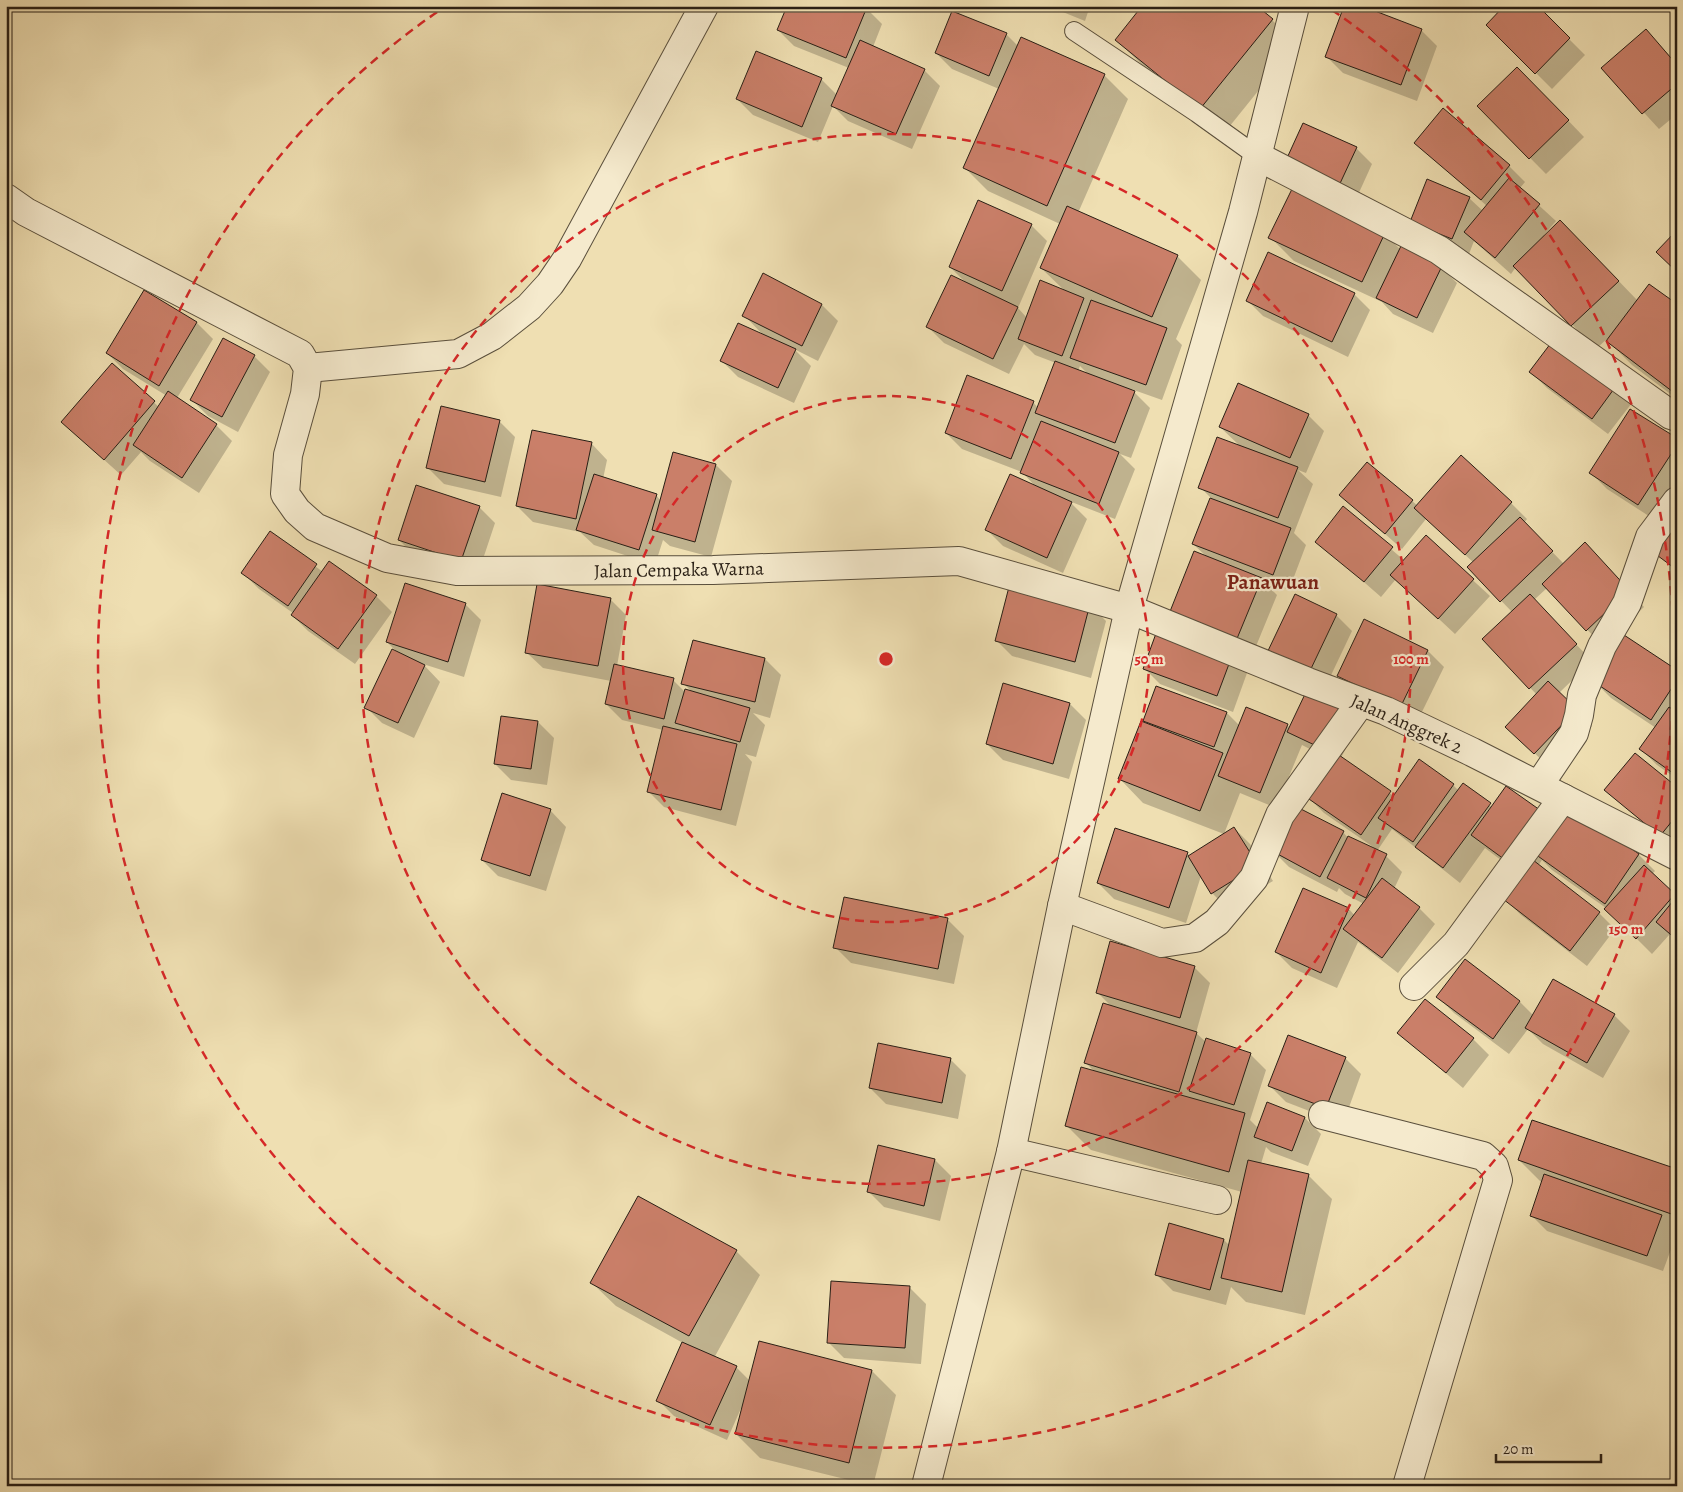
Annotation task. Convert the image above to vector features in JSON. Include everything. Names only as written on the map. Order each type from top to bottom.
[{"type":"street","points":[[6,198],[26,212],[300,354],[308,368],[458,354],[492,336],[530,307],[550,284],[567,259],[704,6]]},
{"type":"street","points":[[926,1486],[1010,1152],[1062,906],[1129,609],[1243,212],[1295,6]]},
{"type":"street","points":[[1257,156],[1438,250],[1671,415],[1677,417]]},
{"type":"street","name":"Jalan Cempaka Warna","points":[[308,368],[305,394],[288,455],[285,494],[297,511],[315,527],[387,558],[457,572],[713,570],[959,562],[1129,609]]},
{"type":"street","points":[[1539,785],[1574,733],[1582,695],[1602,646],[1627,603],[1650,537],[1677,501]]},
{"type":"street","name":"Jalan Anggrek 2","points":[[1129,609],[1386,711],[1539,785],[1677,856]]},
{"type":"street","points":[[1062,906],[1162,943],[1195,938],[1217,922],[1254,878],[1280,815],[1362,702]]},
{"type":"street","points":[[1414,986],[1456,944],[1563,798]]},
{"type":"street","points":[[1323,1115],[1483,1156],[1494,1166],[1498,1180],[1407,1486]]},
{"type":"street","points":[[1010,1152],[1217,1200]]},
{"type":"lane","points":[[1074,32],[1197,113],[1257,156]]},
{"type":"building","points":[[787,6],[867,7],[846,58],[777,30]]},
{"type":"building","points":[[1142,6],[1257,6],[1273,19],[1200,109],[1115,40]]},
{"type":"building","points":[[1344,6],[1362,6],[1422,29],[1401,85],[1325,57]]},
{"type":"building","points":[[1504,6],[1538,6],[1570,38],[1535,74],[1486,25]]},
{"type":"building","points":[[952,11],[1007,33],[989,76],[935,53]]},
{"type":"building","points":[[1646,29],[1677,65],[1677,84],[1642,114],[1601,68]]},
{"type":"building","points":[[1021,37],[1105,74],[1047,206],[963,168]]},
{"type":"building","points":[[860,40],[925,69],[896,134],[831,106]]},
{"type":"building","points":[[756,51],[822,78],[802,127],[736,99]]},
{"type":"building","points":[[1517,67],[1569,120],[1529,159],[1477,106]]},
{"type":"building","points":[[1443,108],[1510,165],[1481,200],[1414,143]]},
{"type":"building","points":[[1303,123],[1357,147],[1336,192],[1282,169]]},
{"type":"building","points":[[1509,178],[1540,204],[1495,258],[1464,232]]},
{"type":"building","points":[[1427,179],[1470,197],[1452,239],[1410,222]]},
{"type":"building","points":[[1292,189],[1385,233],[1362,282],[1268,238]]},
{"type":"building","points":[[978,200],[1032,224],[1002,291],[949,267]]},
{"type":"building","points":[[1067,206],[1178,255],[1152,317],[1040,268]]},
{"type":"building","points":[[1560,220],[1619,281],[1571,326],[1513,266]]},
{"type":"building","points":[[1677,230],[1677,272],[1656,252]]},
{"type":"building","points":[[1401,246],[1442,266],[1417,318],[1376,298]]},
{"type":"building","points":[[1268,252],[1355,293],[1332,342],[1246,301]]},
{"type":"building","points":[[763,273],[822,304],[802,346],[742,316]]},
{"type":"building","points":[[951,275],[1018,307],[993,359],[926,327]]},
{"type":"building","points":[[1040,280],[1084,298],[1062,356],[1018,339]]},
{"type":"building","points":[[1649,284],[1677,304],[1677,395],[1606,341]]},
{"type":"building","points":[[144,290],[197,322],[159,386],[106,353]]},
{"type":"building","points":[[1091,300],[1167,328],[1146,385],[1070,358]]},
{"type":"building","points":[[738,323],[796,349],[778,388],[720,361]]},
{"type":"building","points":[[1557,335],[1619,382],[1592,419],[1529,372]]},
{"type":"building","points":[[223,338],[255,355],[222,417],[190,400]]},
{"type":"building","points":[[1055,361],[1135,391],[1115,443],[1035,413]]},
{"type":"building","points":[[112,363],[155,401],[104,460],[61,422]]},
{"type":"building","points":[[967,375],[1034,401],[1011,459],[945,433]]},
{"type":"building","points":[[1238,383],[1309,414],[1290,458],[1219,427]]},
{"type":"building","points":[[168,391],[217,424],[182,478],[133,445]]},
{"type":"building","points":[[441,406],[500,420],[485,482],[426,468]]},
{"type":"building","points":[[1630,409],[1677,438],[1677,445],[1638,505],[1589,473]]},
{"type":"building","points":[[1041,421],[1119,452],[1099,504],[1020,473]]},
{"type":"building","points":[[532,430],[592,442],[576,519],[516,506]]},
{"type":"building","points":[[1217,437],[1298,467],[1278,518],[1198,488]]},
{"type":"building","points":[[673,452],[716,464],[695,542],[652,530]]},
{"type":"building","points":[[1461,455],[1512,502],[1465,555],[1414,508]]},
{"type":"building","points":[[1367,462],[1413,500],[1385,534],[1339,495]]},
{"type":"building","points":[[594,474],[657,494],[639,550],[576,530]]},
{"type":"building","points":[[1010,474],[1072,502],[1047,558],[985,530]]},
{"type":"building","points":[[416,485],[480,506],[461,561],[398,540]]},
{"type":"building","points":[[1210,498],[1291,528],[1273,575],[1192,544]]},
{"type":"building","points":[[1343,506],[1393,547],[1364,582],[1315,542]]},
{"type":"building","points":[[1677,515],[1677,570],[1650,550]]},
{"type":"building","points":[[1520,517],[1553,551],[1500,602],[1467,567]]},
{"type":"building","points":[[270,531],[317,564],[288,606],[241,573]]},
{"type":"building","points":[[1426,535],[1474,579],[1438,619],[1390,575]]},
{"type":"building","points":[[1585,542],[1629,590],[1586,631],[1542,584]]},
{"type":"building","points":[[1194,551],[1262,578],[1236,641],[1169,614]]},
{"type":"building","points":[[329,561],[377,595],[338,649],[291,615]]},
{"type":"building","points":[[405,583],[466,603],[448,662],[386,642]]},
{"type":"building","points":[[1010,583],[1090,604],[1075,662],[995,641]]},
{"type":"building","points":[[537,584],[611,598],[598,666],[525,653]]},
{"type":"building","points":[[1295,594],[1337,614],[1308,675],[1266,655]]},
{"type":"building","points":[[1530,594],[1577,644],[1529,689],[1482,639]]},
{"type":"building","points":[[1364,619],[1428,650],[1401,706],[1337,676]]},
{"type":"building","points":[[1158,628],[1232,656],[1217,696],[1143,669]]},
{"type":"building","points":[[1624,635],[1677,670],[1677,680],[1651,720],[1594,682]]},
{"type":"building","points":[[693,640],[765,658],[755,702],[681,684]]},
{"type":"building","points":[[392,649],[425,665],[398,723],[364,708]]},
{"type":"building","points":[[614,664],[674,678],[664,719],[605,704]]},
{"type":"building","points":[[1548,681],[1577,709],[1534,754],[1505,727]]},
{"type":"building","points":[[1003,683],[1070,703],[1053,764],[986,744]]},
{"type":"building","points":[[1156,686],[1227,712],[1214,747],[1143,721]]},
{"type":"building","points":[[685,689],[750,708],[740,742],[675,723]]},
{"type":"building","points":[[1306,692],[1341,709],[1323,749],[1287,732]]},
{"type":"building","points":[[1246,707],[1288,724],[1260,793],[1218,776]]},
{"type":"building","points":[[1669,707],[1677,712],[1677,776],[1639,749]]},
{"type":"building","points":[[501,716],[538,721],[531,769],[494,764]]},
{"type":"building","points":[[1141,721],[1223,753],[1200,811],[1118,779]]},
{"type":"building","points":[[663,726],[737,744],[721,810],[647,792]]},
{"type":"building","points":[[1336,753],[1391,791],[1361,835],[1306,797]]},
{"type":"building","points":[[1635,753],[1677,787],[1677,815],[1660,836],[1604,790]]},
{"type":"building","points":[[1419,759],[1454,784],[1413,842],[1378,818]]},
{"type":"building","points":[[1463,783],[1491,803],[1443,868],[1415,847]]},
{"type":"building","points":[[1506,786],[1547,815],[1512,865],[1471,835]]},
{"type":"building","points":[[502,793],[551,809],[530,876],[481,860]]},
{"type":"building","points":[[1569,805],[1639,854],[1605,904],[1535,854]]},
{"type":"building","points":[[1295,806],[1344,831],[1320,877],[1272,851]]},
{"type":"building","points":[[1234,827],[1258,865],[1211,894],[1188,856]]},
{"type":"building","points":[[1115,828],[1188,852],[1169,908],[1097,883]]},
{"type":"building","points":[[1348,836],[1387,854],[1366,898],[1327,878]]},
{"type":"building","points":[[1533,860],[1600,912],[1570,951],[1503,899]]},
{"type":"building","points":[[1644,865],[1675,894],[1636,939],[1604,909]]},
{"type":"building","points":[[1382,878],[1420,907],[1382,958],[1343,929]]},
{"type":"building","points":[[1303,888],[1349,908],[1321,973],[1275,952]]},
{"type":"building","points":[[1677,896],[1677,940],[1656,922]]},
{"type":"building","points":[[844,897],[948,918],[938,969],[833,948]]},
{"type":"building","points":[[1110,941],[1195,966],[1180,1018],[1096,993]]},
{"type":"building","points":[[1465,959],[1520,1001],[1493,1039],[1436,997]]},
{"type":"building","points":[[1553,979],[1615,1014],[1587,1063],[1525,1028]]},
{"type":"building","points":[[1425,999],[1474,1038],[1446,1073],[1397,1033]]},
{"type":"building","points":[[1103,1003],[1197,1032],[1179,1092],[1084,1063]]},
{"type":"building","points":[[1288,1035],[1346,1057],[1326,1108],[1268,1086]]},
{"type":"building","points":[[1206,1038],[1251,1053],[1234,1105],[1189,1091]]},
{"type":"building","points":[[878,1043],[951,1058],[942,1103],[869,1088]]},
{"type":"building","points":[[1081,1067],[1245,1113],[1229,1172],[1065,1126]]},
{"type":"building","points":[[1267,1102],[1305,1117],[1292,1151],[1254,1137]]},
{"type":"building","points":[[1532,1120],[1677,1169],[1677,1216],[1518,1160]]},
{"type":"building","points":[[878,1145],[935,1159],[924,1206],[867,1192]]},
{"type":"building","points":[[1248,1160],[1309,1174],[1282,1292],[1221,1278]]},
{"type":"building","points":[[1544,1174],[1662,1215],[1647,1256],[1530,1216]]},
{"type":"building","points":[[638,1196],[737,1250],[689,1336],[590,1283]]},
{"type":"building","points":[[1169,1223],[1224,1239],[1210,1290],[1155,1275]]},
{"type":"building","points":[[831,1281],[910,1286],[905,1348],[827,1343]]},
{"type":"building","points":[[759,1341],[872,1370],[849,1463],[735,1434]]},
{"type":"building","points":[[682,1342],[737,1366],[710,1425],[656,1401]]},
{"type":"district","name":"Panawuan","points":[[1273,582]]}]
